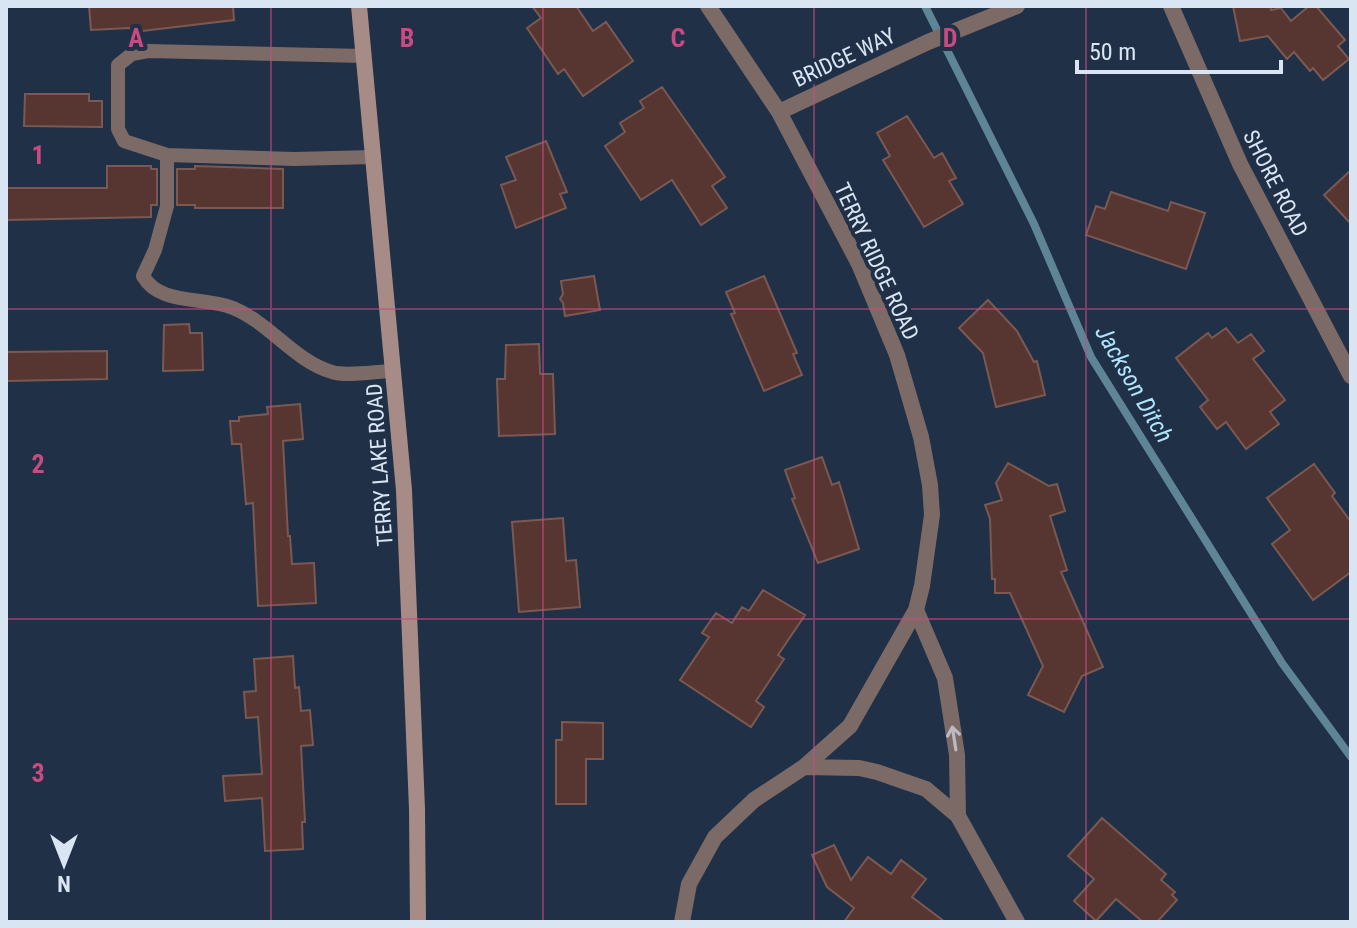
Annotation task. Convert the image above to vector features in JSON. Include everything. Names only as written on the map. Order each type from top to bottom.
[{"type":"main road","name":"TERRY LAKE ROAD","points":[[359,6],[404,490],[417,809],[418,922]]},
{"type":"street","name":"TERRY RIDGE ROAD","points":[[682,922],[689,884],[715,837],[754,800],[804,767],[850,726],[916,610],[932,515],[921,437],[897,355],[859,264],[779,112],[708,6]]},
{"type":"street","name":"BRIDGE WAY","points":[[779,112],[928,42],[1017,6]]},
{"type":"street","name":"SHORE ROAD","points":[[1171,6],[1240,164],[1351,376]]},
{"type":"street","points":[[916,610],[945,678],[957,755],[958,816]]},
{"type":"street","points":[[804,767],[859,768],[926,789],[958,816],[1017,922]]},
{"type":"lane","points":[[364,56],[148,51],[132,54],[118,65],[118,129],[124,141],[167,155],[294,159],[374,157]]},
{"type":"lane","points":[[167,155],[167,206],[155,250],[143,276],[148,285],[159,294],[217,302],[238,309],[278,336],[304,360],[334,373],[394,371]]},
{"type":"building","points":[[89,6],[233,6],[234,20],[134,32],[129,28],[91,30]]},
{"type":"building","points":[[532,6],[576,6],[593,31],[606,22],[633,61],[583,96],[564,69],[558,74],[527,28],[541,18]]},
{"type":"building","points":[[1233,6],[1270,6],[1271,10],[1281,8],[1291,21],[1309,6],[1316,6],[1345,40],[1338,46],[1349,59],[1323,80],[1313,68],[1310,71],[1294,52],[1287,59],[1268,36],[1240,41]]},
{"type":"building","points":[[662,87],[725,177],[712,186],[727,208],[701,225],[672,180],[641,200],[605,146],[625,132],[620,123],[644,108],[640,101]]},
{"type":"building","points":[[25,94],[89,94],[89,101],[102,101],[102,127],[24,126]]},
{"type":"building","points":[[907,116],[934,158],[942,153],[956,178],[949,181],[963,204],[924,227],[883,160],[890,156],[877,133]]},
{"type":"building","points":[[546,141],[567,192],[560,194],[566,208],[516,228],[501,185],[516,180],[506,157]]},
{"type":"building","points":[[107,166],[151,166],[151,169],[157,169],[157,205],[151,205],[151,217],[6,220],[6,188],[107,188]]},
{"type":"building","points":[[195,166],[283,169],[283,208],[195,208],[195,205],[177,205],[177,169],[195,169]]},
{"type":"building","points":[[1351,170],[1351,224],[1324,195]]},
{"type":"building","points":[[1111,192],[1168,211],[1171,202],[1205,213],[1186,269],[1086,235],[1096,206],[1105,209]]},
{"type":"building","points":[[594,276],[600,310],[565,316],[560,299],[563,294],[561,281]]},
{"type":"building","points":[[764,276],[797,353],[793,354],[802,375],[764,391],[731,314],[735,313],[726,292]]},
{"type":"building","points":[[988,300],[1017,331],[1034,362],[1037,361],[1045,395],[996,407],[983,353],[959,328]]},
{"type":"building","points":[[189,324],[190,333],[202,333],[203,370],[163,371],[164,325]]},
{"type":"building","points":[[1226,328],[1238,343],[1251,334],[1264,351],[1253,359],[1285,400],[1270,412],[1279,424],[1246,449],[1226,422],[1217,429],[1200,407],[1208,400],[1176,358],[1208,333],[1212,338]]},
{"type":"building","points":[[539,344],[540,374],[553,374],[555,434],[499,436],[497,379],[505,379],[506,345]]},
{"type":"building","points":[[107,351],[107,379],[6,381],[6,352]]},
{"type":"building","points":[[300,404],[303,439],[283,441],[288,536],[292,564],[314,563],[316,603],[258,606],[253,503],[246,504],[241,444],[232,444],[230,421],[268,414],[267,407]]},
{"type":"building","points":[[822,457],[832,485],[839,482],[859,549],[818,563],[792,499],[795,498],[785,470]]},
{"type":"building","points":[[1008,463],[1049,486],[1057,484],[1065,511],[1050,516],[1067,570],[1061,572],[1103,667],[1082,676],[1064,712],[1028,695],[1043,666],[1010,593],[995,593],[990,519],[985,505],[1002,500],[996,483]]},
{"type":"building","points":[[1314,464],[1351,522],[1351,572],[1313,600],[1272,544],[1290,530],[1267,498]]},
{"type":"building","points":[[563,518],[566,561],[576,560],[580,607],[519,612],[512,522]]},
{"type":"building","points":[[763,590],[805,615],[778,655],[784,659],[756,701],[764,707],[751,727],[680,680],[709,637],[702,633],[716,613],[732,623],[742,607],[749,611]]},
{"type":"building","points":[[293,656],[295,688],[299,687],[301,711],[310,710],[313,745],[301,746],[305,822],[302,822],[303,849],[265,851],[262,798],[225,801],[223,776],[262,774],[258,717],[246,718],[244,692],[256,691],[254,659]]},
{"type":"building","points":[[562,722],[603,723],[603,759],[586,759],[586,804],[556,804],[556,740],[562,740]]},
{"type":"building","points":[[1102,818],[1166,874],[1161,880],[1175,892],[1172,895],[1177,900],[1157,922],[1143,922],[1116,899],[1096,921],[1074,901],[1094,879],[1068,856]]},
{"type":"building","points":[[834,845],[851,880],[868,857],[891,874],[901,860],[926,879],[912,897],[945,922],[844,922],[854,908],[827,887],[812,855]]},
{"type":"waterway","name":"Jackson Ditch","points":[[925,6],[1034,224],[1091,357],[1282,663],[1351,757]]}]
